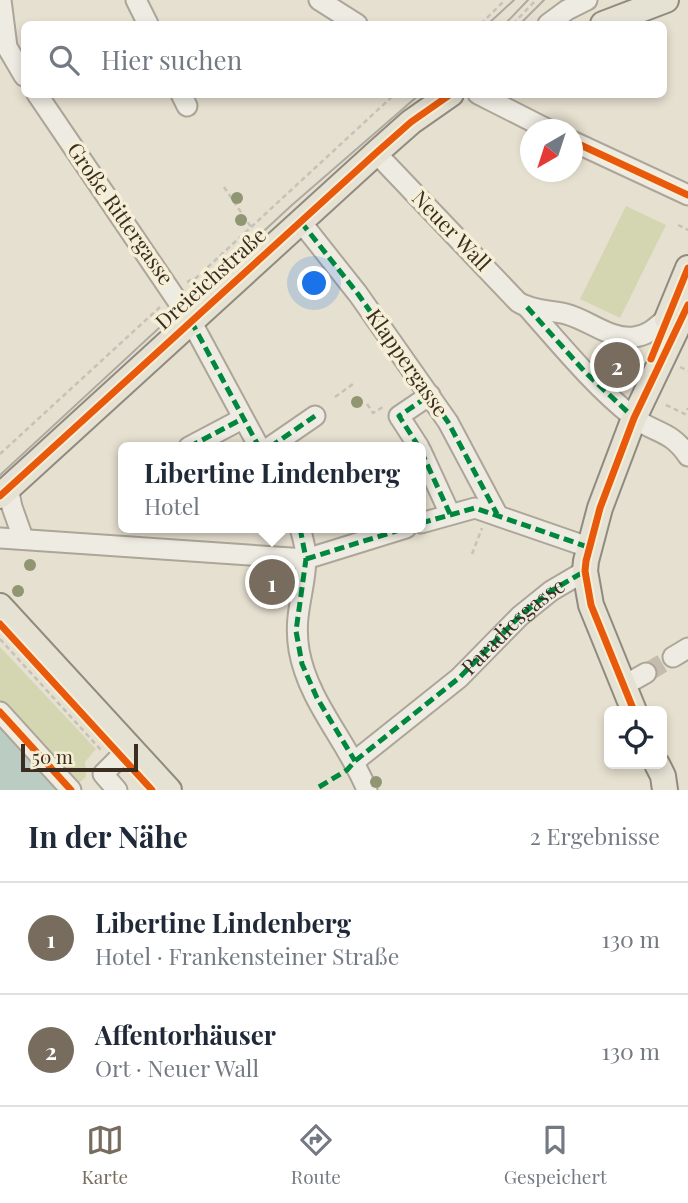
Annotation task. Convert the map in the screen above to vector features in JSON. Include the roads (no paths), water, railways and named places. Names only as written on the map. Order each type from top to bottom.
[{"type":"main road","points":[[611,21],[666,0]]},
{"type":"main road","name":"Dreieichstraße","points":[[4,492],[376,153],[411,122],[445,98]]},
{"type":"main road","points":[[632,706],[592,605],[587,559],[600,508],[634,418],[646,372],[678,311],[688,268]]},
{"type":"main road","points":[[0,606],[121,756],[169,790]]},
{"type":"street","points":[[1,0],[7,47],[21,71]]},
{"type":"street","points":[[136,0],[146,21]]},
{"type":"street","points":[[319,0],[352,21]]},
{"type":"street","points":[[552,21],[587,0]]},
{"type":"street","name":"Große Rittergasse","points":[[40,98],[173,292],[256,442]]},
{"type":"street","points":[[486,98],[527,119]]},
{"type":"street","points":[[583,146],[688,195]]},
{"type":"street","name":"Neuer Wall","points":[[376,153],[518,302],[527,307],[586,372],[634,418],[677,441],[688,456]]},
{"type":"street","name":"Klappergasse","points":[[301,222],[358,294],[448,422],[493,512]]},
{"type":"street","points":[[527,307],[568,315],[622,337],[648,333],[678,311]]},
{"type":"street","points":[[416,442],[399,416],[430,395]]},
{"type":"street","points":[[277,442],[315,416]]},
{"type":"street","points":[[198,442],[242,419]]},
{"type":"street","points":[[426,462],[450,514]]},
{"type":"street","points":[[4,492],[23,538]]},
{"type":"street","points":[[426,521],[468,509],[493,512],[587,559]]},
{"type":"street","points":[[301,533],[306,559],[296,622],[302,664],[317,698],[355,761],[368,790]]},
{"type":"street","points":[[0,538],[306,559],[390,533]]},
{"type":"street","name":"Paradiesgasse","points":[[355,761],[459,678],[520,616],[587,559]]},
{"type":"street","points":[[623,686],[646,673]]},
{"type":"street","points":[[0,712],[71,790]]},
{"type":"street","points":[[117,790],[103,774],[121,756]]},
{"type":"tunnel","points":[[646,673],[673,657]]},
{"type":"tram line","points":[[491,21],[514,0]]},
{"type":"tram line","points":[[508,21],[528,0]]},
{"type":"tram line","points":[[523,21],[544,0]]},
{"type":"tram line","points":[[0,475],[292,205],[415,98]]},
{"type":"place","name":"Affentorhäuser","points":[[617,365]]},
{"type":"place","name":"Libertine Lindenberg","points":[[272,582]]}]
